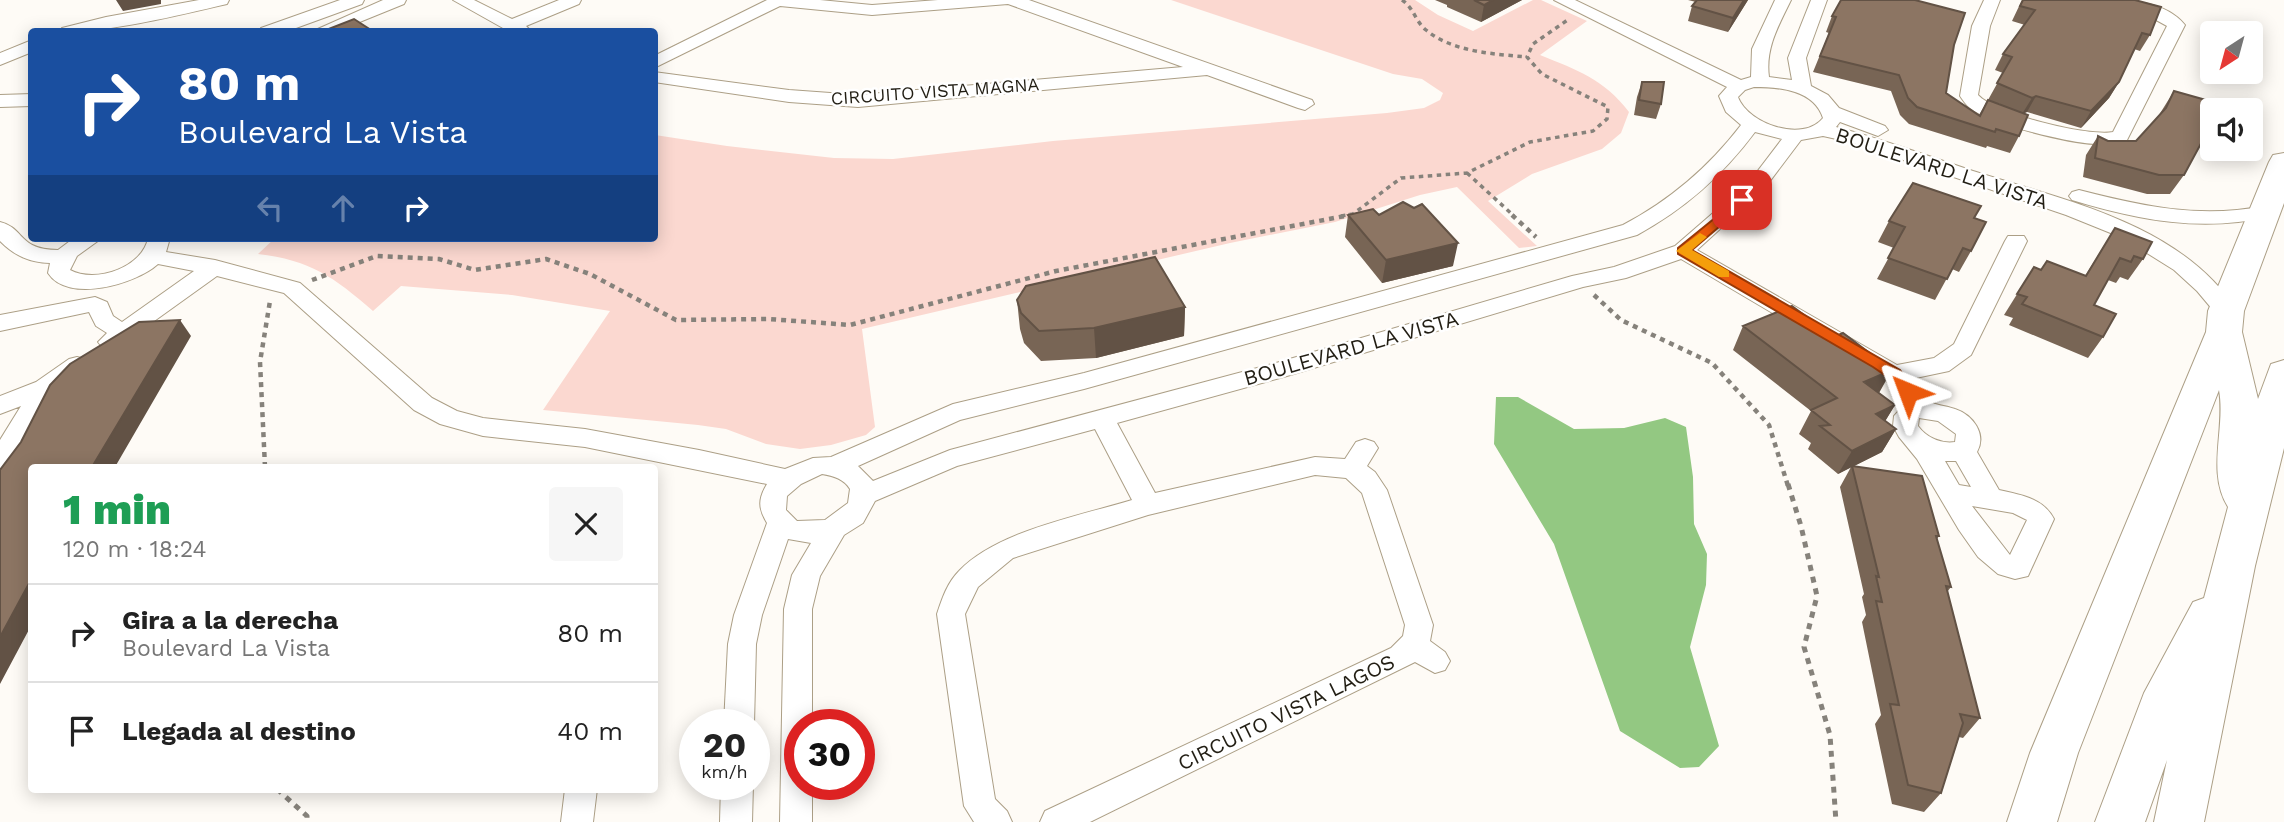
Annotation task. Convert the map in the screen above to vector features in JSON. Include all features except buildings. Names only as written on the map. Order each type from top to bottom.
[{"type":"highway","points":[[2032,822],[2054,753],[2225,322],[2284,162]]},
{"type":"highway","points":[[2225,322],[2238,387],[2237,456],[2245,521]]},
{"type":"highway","points":[[2179,822],[2233,566],[2284,373]]},
{"type":"highway","points":[[2120,822],[2168,693],[2233,566]]},
{"type":"street","points":[[83,28],[116,19],[170,12],[221,0]]},
{"type":"street","points":[[278,28],[356,0]]},
{"type":"street","points":[[329,28],[398,0]]},
{"type":"street","points":[[461,0],[519,28],[573,0]]},
{"type":"street","points":[[658,61],[779,0],[872,10],[1004,0]]},
{"type":"street","name":"CIRCUITO VISTA MAGNA","points":[[1013,0],[1147,50],[1305,104]]},
{"type":"street","points":[[1562,0],[1739,86]]},
{"type":"street","points":[[1761,82],[1759,50],[1783,0]]},
{"type":"street","points":[[1802,89],[1797,58],[1819,0]]},
{"type":"street","points":[[1992,0],[1975,24],[1969,96],[1976,104],[1989,111],[2087,139],[2107,141],[2120,136],[2176,25],[2171,19],[2157,13],[2106,0]]},
{"type":"street","points":[[0,60],[28,47]]},
{"type":"street","points":[[1134,75],[1135,62],[1147,50]]},
{"type":"street","name":"CIRCUITO VISTA MAGNA","points":[[658,77],[789,96],[858,101],[1206,70]]},
{"type":"street","points":[[1761,82],[1802,89],[1821,100],[1827,121],[1795,135],[1751,124],[1732,110],[1728,96],[1739,86],[1761,82]]},
{"type":"street","points":[[0,100],[28,100]]},
{"type":"street","name":"BOULEVARD LA VISTA","points":[[1827,121],[1856,138],[2065,200]]},
{"type":"street","name":"BOULEVARD LA VISTA","points":[[834,466],[953,413],[1097,377],[1630,230],[1655,218],[1704,181],[1723,162],[1751,124]]},
{"type":"street","name":"BOULEVARD LA VISTA","points":[[864,495],[950,459],[1279,370],[1618,273],[1683,251],[1758,185],[1795,135]]},
{"type":"street","points":[[2065,200],[2178,217],[2226,219],[2264,212]]},
{"type":"street","points":[[2065,200],[2162,250],[2193,272],[2225,322]]},
{"type":"street","points":[[2162,250],[2154,237],[2154,227],[2162,220],[2178,217]]},
{"type":"street","points":[[0,228],[22,252],[32,256],[66,248]]},
{"type":"street","points":[[1894,374],[1941,365],[1963,349],[2016,241]]},
{"type":"street","points":[[66,248],[59,265],[59,273],[65,279],[92,282],[127,273],[156,247],[215,267],[292,288],[423,404],[449,418],[483,427],[585,438],[699,459],[786,479]]},
{"type":"street","points":[[1683,251],[1894,374],[1920,410]]},
{"type":"street","points":[[0,405],[46,388],[215,267]]},
{"type":"street","points":[[1465,276],[1493,307]]},
{"type":"street","points":[[0,323],[95,304],[99,307],[101,320],[107,325],[126,331]]},
{"type":"street","points":[[0,461],[46,388]]},
{"type":"street","points":[[1950,495],[2024,506],[2041,516],[2018,568],[2012,568],[1997,559],[1950,495],[1920,443],[1912,436],[1905,422],[1906,416],[1920,410],[1942,413],[1962,424],[1970,439],[1963,450]]},
{"type":"street","points":[[1101,416],[1148,505]]},
{"type":"street","points":[[1920,443],[1943,452],[1963,450]]},
{"type":"street","points":[[1963,450],[1992,501]]},
{"type":"street","name":"CIRCUITO VISTA LAGOS","points":[[996,822],[981,806],[951,614],[957,596],[968,579],[1004,550],[1148,505],[1314,466],[1358,459],[1374,490],[1419,625],[1419,636],[1425,653],[1401,657],[1056,822]]},
{"type":"street","points":[[834,466],[856,475],[862,485],[864,495],[855,514],[834,528],[804,533],[780,523],[774,513],[772,501],[786,479],[809,467],[834,466]]},
{"type":"street","points":[[740,709],[744,634],[748,615],[780,523]]},
{"type":"street","points":[[796,822],[798,609],[806,575],[834,528]]},
{"type":"street","points":[[577,822],[580,793]]},
{"type":"street","points":[[736,822],[737,800]]},
{"type":"path","points":[[1402,0],[1413,6],[1424,28],[1452,43],[1480,51],[1527,57]]},
{"type":"path","points":[[1527,57],[1533,44],[1572,17]]},
{"type":"path","points":[[330,272],[377,256],[439,259],[475,270],[546,259],[590,274],[676,320],[769,319],[850,325],[1056,271],[1353,214],[1401,178],[1467,173],[1530,142],[1593,131],[1606,119],[1608,107],[1594,96],[1565,85],[1532,66],[1527,57]]},
{"type":"path","points":[[1467,173],[1531,232]]},
{"type":"path","points":[[265,464],[260,374],[266,314],[270,302]]},
{"type":"path","points":[[1603,304],[1621,320],[1712,363],[1769,425],[1801,526],[1817,596],[1804,647],[1830,735],[1836,822]]},
{"type":"path","points":[[281,793],[307,816],[307,822]]},
{"type":"shaded area","points":[[1171,0],[1415,0],[1438,15],[1473,31],[1533,0],[1541,0],[1587,21],[1540,55],[1600,83],[1629,112],[1621,133],[1602,149],[1532,174],[1488,201],[1537,246],[1519,248],[1457,187],[1420,195],[1335,222],[1230,243],[862,329],[875,427],[866,435],[831,445],[800,449],[766,444],[726,429],[543,410],[610,311],[512,295],[401,286],[373,311],[320,272],[292,261],[258,254],[271,242],[658,242],[658,135],[834,158],[893,159],[1053,141],[1387,113],[1424,108],[1440,100],[1443,93],[1422,79],[1393,74]]},
{"type":"shaded area","points":[[1496,397],[1518,397],[1574,429],[1624,428],[1665,418],[1686,427],[1693,477],[1694,524],[1707,554],[1706,585],[1690,647],[1719,746],[1699,767],[1680,768],[1620,731],[1554,544],[1494,444]]},
{"type":"slow traffic","points":[[1700,237],[1683,251],[1724,274]]},
{"type":"route","points":[[1742,200],[1683,251],[1894,374],[1908,392]]}]
